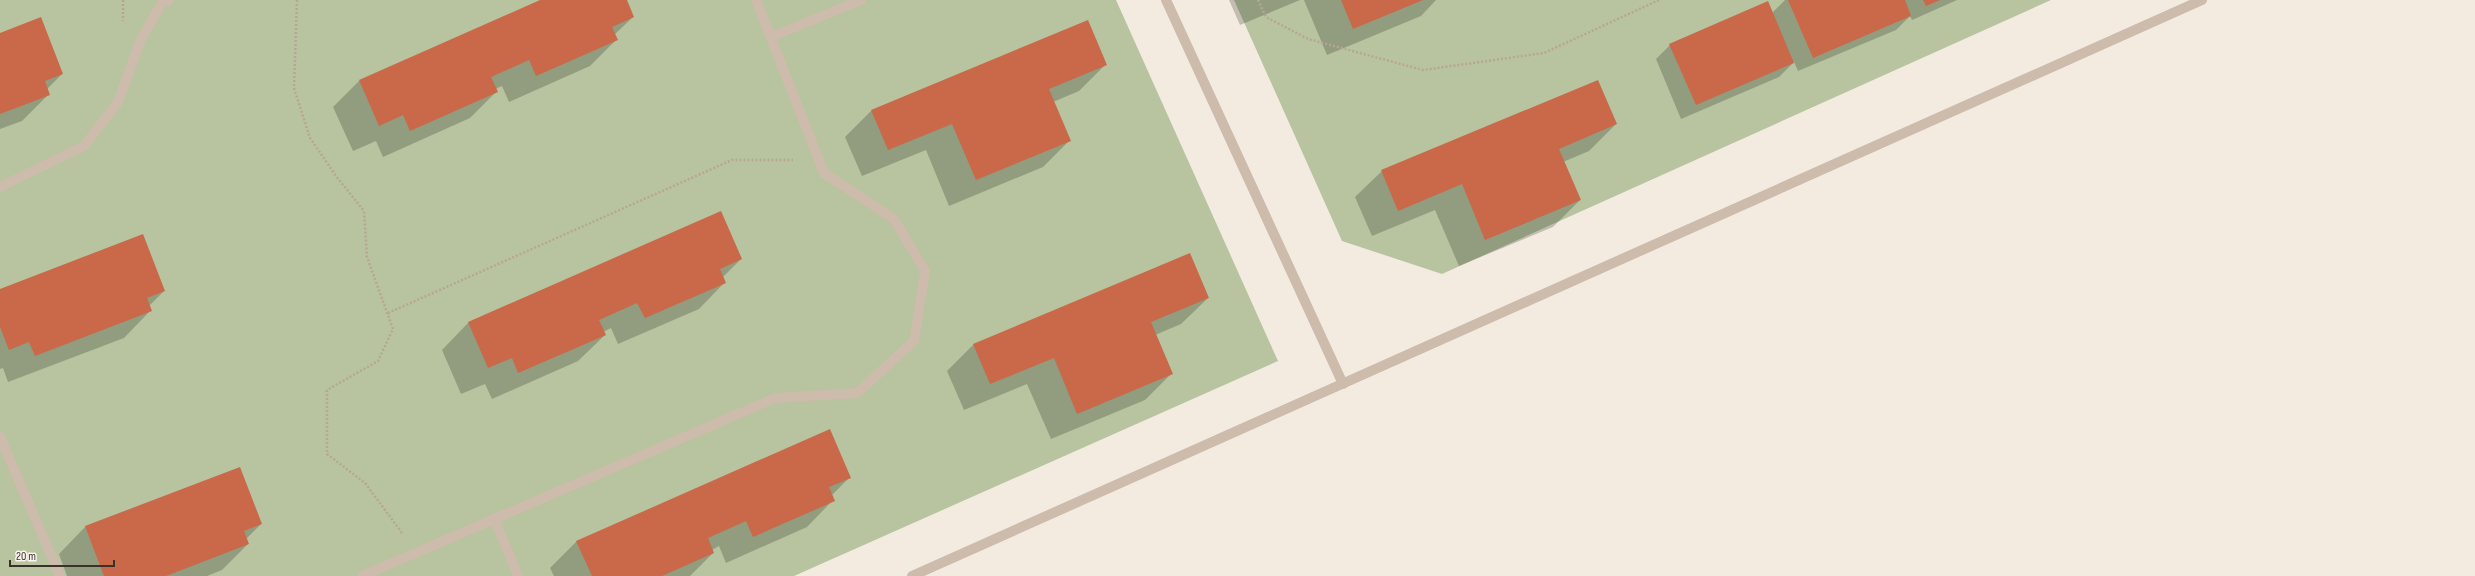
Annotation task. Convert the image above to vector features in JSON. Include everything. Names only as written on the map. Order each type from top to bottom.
[{"type":"street","points":[[0,187],[84,146],[118,102],[141,39],[162,2],[169,0]]},
{"type":"street","points":[[362,576],[775,398],[857,393],[914,341],[925,271],[894,219],[824,173],[756,0]]},
{"type":"street","points":[[771,37],[861,0]]},
{"type":"street","points":[[1166,0],[1343,384]]},
{"type":"street","points":[[912,576],[2202,0]]},
{"type":"street","points":[[0,437],[60,576]]},
{"type":"street","points":[[494,518],[518,576]]},
{"type":"path","points":[[297,0],[294,88],[310,138],[336,176],[364,211],[367,257],[393,329],[378,361],[327,390],[327,454],[365,483],[416,552]]},
{"type":"path","points":[[1258,0],[1266,18],[1308,39],[1423,70],[1544,53],[1659,0]]},
{"type":"path","points":[[388,312],[732,160],[798,160],[830,177]]},
{"type":"green space","points":[[0,0],[1116,0],[1278,361],[794,576],[0,576]]},
{"type":"green space","points":[[1234,0],[2051,0],[1442,274],[1342,241]]},
{"type":"building","points":[[540,0],[627,0],[634,17],[612,27],[618,40],[536,76],[529,60],[491,77],[498,92],[410,131],[403,115],[379,126],[359,80]]},
{"type":"building","points":[[1341,0],[1423,0],[1353,29]]},
{"type":"building","points":[[1788,0],[1905,0],[1911,16],[1813,58]]},
{"type":"building","points":[[1923,0],[1940,0],[1926,6]]},
{"type":"building","points":[[1768,1],[1794,63],[1696,105],[1669,44]]},
{"type":"building","points":[[41,17],[63,74],[45,81],[50,95],[0,114],[0,33]]},
{"type":"building","points":[[1088,20],[1107,65],[1049,89],[1071,141],[976,180],[952,124],[888,150],[871,110]]},
{"type":"building","points":[[1598,80],[1617,124],[1559,149],[1581,200],[1485,240],[1462,184],[1398,211],[1381,170]]},
{"type":"building","points":[[721,211],[742,259],[720,269],[726,283],[645,318],[637,303],[599,320],[606,335],[518,373],[512,358],[488,368],[468,322]]},
{"type":"building","points":[[143,234],[165,291],[147,298],[152,311],[35,356],[29,342],[9,350],[0,327],[0,289]]},
{"type":"building","points":[[1190,253],[1209,298],[1151,322],[1173,374],[1077,414],[1054,358],[990,384],[973,344]]},
{"type":"building","points":[[830,429],[851,478],[829,487],[835,501],[753,537],[746,521],[708,538],[714,553],[662,576],[592,576],[576,541]]},
{"type":"building","points":[[240,467],[262,524],[244,531],[249,544],[166,576],[104,576],[85,526]]}]
